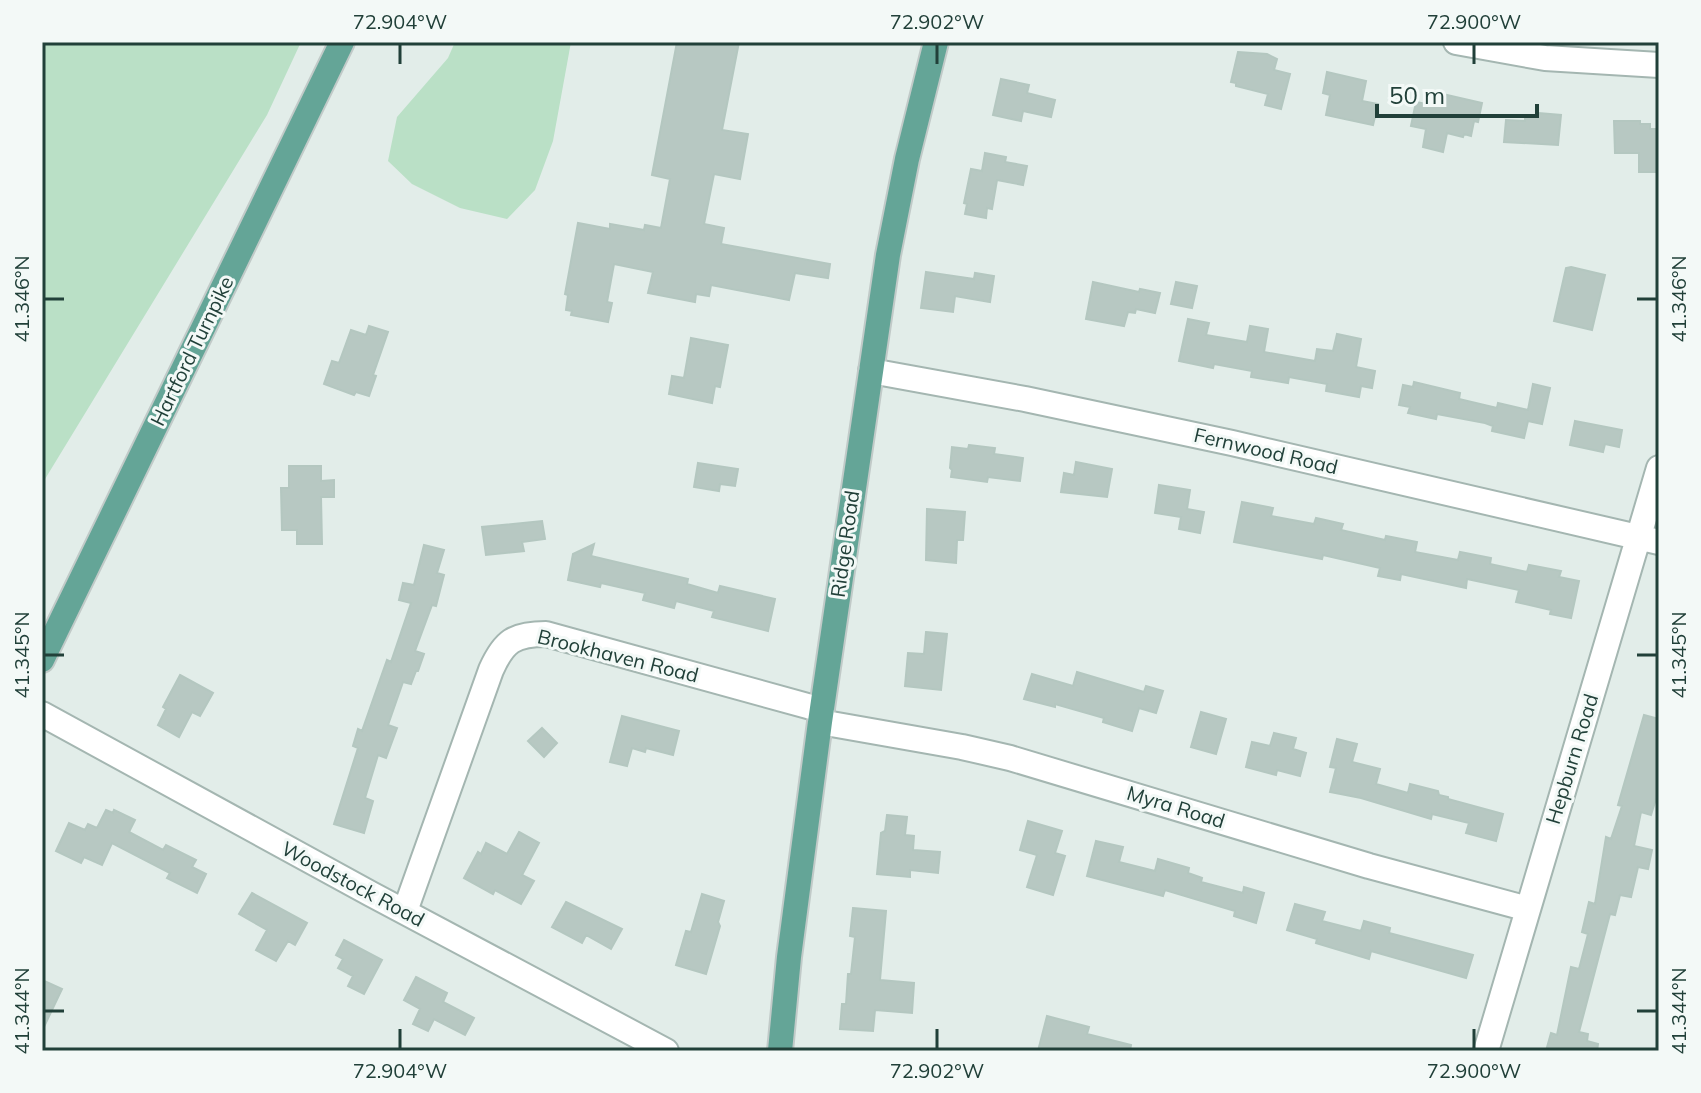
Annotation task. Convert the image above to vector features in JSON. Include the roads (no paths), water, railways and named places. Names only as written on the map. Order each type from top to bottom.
[{"type":"main road","name":"Hartford Turnpike","points":[[42,660],[342,42]]},
{"type":"main road","name":"Ridge Road","points":[[780,1051],[789,957],[821,716],[894,220],[936,42]]},
{"type":"street","points":[[1456,42],[1545,58],[1659,65]]},
{"type":"street","name":"Fernwood Road","points":[[871,371],[1025,399],[1232,443],[1649,539]]},
{"type":"street","name":"Hepburn Road","points":[[1486,1051],[1528,909],[1649,539],[1659,468]]},
{"type":"street","name":"Brookhaven Road","points":[[405,911],[491,670],[498,654],[510,640],[526,634],[546,634],[821,716]]},
{"type":"street","name":"Woodstock Road","points":[[42,714],[666,1051]]},
{"type":"street","name":"Myra Road","points":[[821,716],[1010,758],[1383,870],[1528,909]]}]
